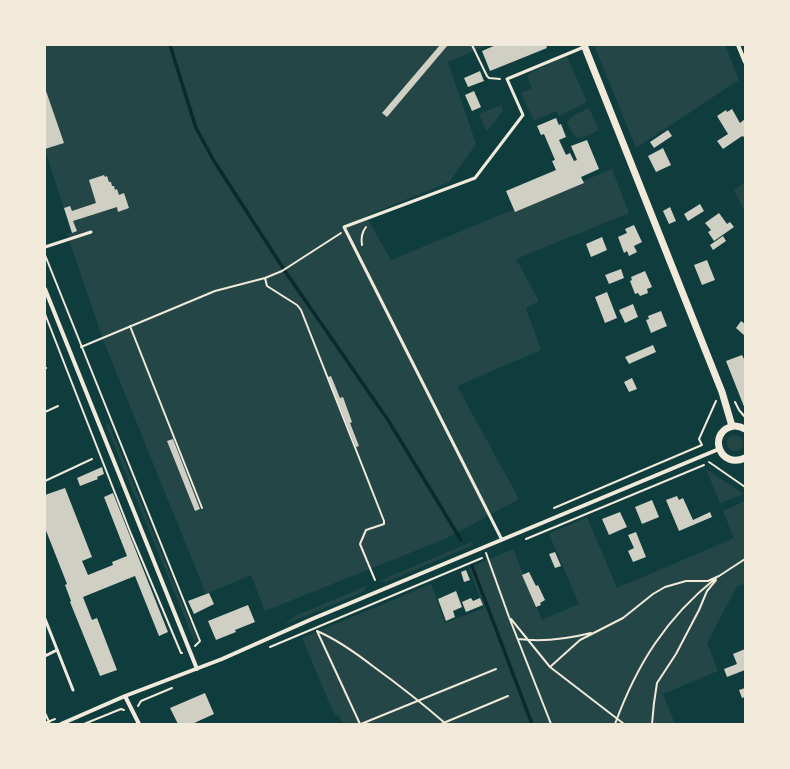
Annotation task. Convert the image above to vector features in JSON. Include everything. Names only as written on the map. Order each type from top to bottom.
[{"type":"street","points":[[738,45],[745,62]]},
{"type":"street","points":[[584,46],[722,392],[732,426]]},
{"type":"street","points":[[45,289],[197,669]]},
{"type":"street","points":[[745,429],[738,426],[732,426],[727,428],[719,437],[719,449],[726,457],[730,460],[745,458]]},
{"type":"street","points":[[61,724],[125,696],[197,669],[719,449]]},
{"type":"street","points":[[125,696],[139,724]]},
{"type":"lane","points":[[502,540],[344,227],[475,178],[523,115],[507,79],[584,46]]},
{"type":"lane","points":[[45,247],[91,232]]},
{"type":"lane","points":[[45,620],[73,690]]},
{"type":"lane","points":[[45,656],[57,650]]},
{"type":"path","points":[[472,45],[489,78],[507,79]]},
{"type":"path","points":[[363,225],[369,223]]},
{"type":"path","points":[[81,347],[215,291],[265,278],[282,271],[338,234],[346,231]]},
{"type":"path","points":[[45,255],[200,641],[190,650],[181,653],[131,534],[45,314]]},
{"type":"path","points":[[265,278],[267,286],[297,305],[301,310],[384,521],[384,524],[366,530],[360,544],[375,580]]},
{"type":"path","points":[[130,326],[202,508]]},
{"type":"path","points":[[733,396],[739,410],[745,417]]},
{"type":"path","points":[[45,412],[58,406]]},
{"type":"path","points":[[549,510],[702,445]]},
{"type":"path","points":[[45,480],[92,459]]},
{"type":"path","points":[[523,540],[704,465]]},
{"type":"path","points":[[267,649],[316,630],[487,556],[551,724]]},
{"type":"path","points":[[615,724],[626,694],[656,640],[677,614],[700,591],[719,576],[745,559]]},
{"type":"path","points":[[550,667],[580,640],[623,618],[653,594],[665,587],[686,581],[708,580],[719,576]]},
{"type":"path","points":[[652,724],[657,682],[676,654],[699,610],[707,591],[719,576]]},
{"type":"path","points":[[509,617],[550,667],[624,724]]},
{"type":"path","points":[[316,630],[330,636],[352,651],[419,700],[445,723]]},
{"type":"path","points":[[316,630],[360,724],[496,669]]},
{"type":"path","points":[[518,639],[553,640],[575,637],[594,632]]},
{"type":"path","points":[[84,724],[121,709],[126,712],[131,710],[140,705],[141,701],[175,686]]},
{"type":"path","points":[[441,724],[508,696]]},
{"type":"path","points":[[45,713],[50,724]]},
{"type":"shaded area","points":[[45,45],[488,45],[448,62],[476,144],[449,182],[366,216],[391,260],[612,169],[629,213],[516,259],[539,301],[526,308],[541,350],[457,386],[519,499],[447,538],[265,611],[251,575],[206,594],[104,342],[67,234],[72,233],[45,150]]},
{"type":"shaded area","points":[[594,45],[725,45],[739,80],[636,148]]},
{"type":"shaded area","points":[[567,56],[587,102],[559,116],[556,111],[534,121],[521,93],[532,88],[528,75],[533,71]]},
{"type":"shaded area","points":[[501,105],[503,110],[502,112],[488,130],[486,130],[479,114]]},
{"type":"shaded area","points":[[589,108],[599,130],[583,137],[576,137],[567,122],[576,114]]},
{"type":"shaded area","points":[[745,182],[745,213],[734,190]]},
{"type":"shaded area","points":[[109,424],[197,639],[195,643],[106,425]]},
{"type":"shaded area","points":[[732,435],[738,435],[743,440],[741,449],[738,451],[732,451],[727,446],[727,440]]},
{"type":"shaded area","points":[[706,469],[744,494],[720,503]]},
{"type":"shaded area","points":[[745,501],[745,584],[737,586],[707,643],[718,671],[663,694],[675,724],[343,724],[338,715],[335,716],[302,638],[431,584],[445,623],[484,608],[469,568],[513,549],[542,620],[579,604],[549,534],[587,517],[617,588],[734,538],[723,511]]},
{"type":"shaded area","points":[[472,542],[473,545],[386,582],[379,581]]},
{"type":"shaded area","points":[[366,586],[363,592],[284,625],[295,616]]},
{"type":"building","points":[[440,45],[448,45],[387,117],[382,113]]},
{"type":"building","points":[[496,45],[546,45],[547,48],[490,71],[482,51]]},
{"type":"building","points":[[480,71],[484,81],[468,87],[464,78]]},
{"type":"building","points":[[45,88],[64,143],[45,149]]},
{"type":"building","points":[[474,91],[481,107],[472,111],[465,95]]},
{"type":"building","points":[[732,109],[740,123],[745,119],[745,135],[723,149],[717,141],[728,134],[717,116],[726,110],[727,112]]},
{"type":"building","points":[[556,118],[559,125],[561,124],[566,137],[559,140],[566,155],[570,153],[574,161],[577,160],[571,146],[587,140],[599,169],[581,177],[584,183],[515,212],[506,191],[556,170],[552,161],[555,160],[544,134],[541,135],[537,126]]},
{"type":"building","points":[[668,130],[672,136],[654,148],[650,142]]},
{"type":"building","points":[[663,148],[671,165],[656,172],[648,156]]},
{"type":"building","points":[[104,175],[105,177],[107,176],[109,182],[111,182],[112,186],[114,186],[115,190],[117,189],[119,195],[124,193],[129,208],[118,212],[117,207],[73,221],[77,231],[72,233],[64,208],[70,206],[72,211],[96,203],[89,180]]},
{"type":"building","points":[[700,204],[704,211],[688,221],[684,214]]},
{"type":"building","points":[[670,207],[676,221],[669,224],[663,211]]},
{"type":"building","points":[[719,213],[727,224],[730,222],[734,227],[714,241],[708,232],[711,230],[705,223]]},
{"type":"building","points":[[634,225],[642,242],[634,246],[637,252],[629,256],[627,251],[624,253],[618,237],[627,233],[625,229]]},
{"type":"building","points":[[723,236],[726,241],[713,250],[710,245]]},
{"type":"building","points":[[602,237],[607,250],[591,257],[586,244]]},
{"type":"building","points":[[707,260],[715,280],[702,285],[694,265]]},
{"type":"building","points":[[621,269],[624,278],[609,284],[605,275]]},
{"type":"building","points":[[645,271],[652,287],[647,289],[648,293],[640,296],[638,293],[635,294],[630,281],[632,280],[631,277]]},
{"type":"building","points":[[607,292],[617,318],[605,323],[595,297]]},
{"type":"building","points":[[633,304],[638,317],[625,323],[619,310]]},
{"type":"building","points":[[661,311],[667,326],[651,333],[646,320],[649,319],[648,316]]},
{"type":"building","points":[[741,321],[745,324],[745,336],[736,328]]},
{"type":"building","points":[[653,345],[656,352],[629,364],[625,357]]},
{"type":"building","points":[[742,355],[745,361],[745,409],[726,361]]},
{"type":"building","points":[[331,376],[340,398],[343,397],[352,422],[350,423],[359,446],[356,447],[328,377]]},
{"type":"building","points":[[632,378],[637,389],[629,392],[624,382]]},
{"type":"building","points":[[173,439],[200,509],[195,511],[167,441]]},
{"type":"building","points":[[102,467],[104,474],[97,477],[98,479],[80,486],[77,478]]},
{"type":"building","points":[[65,488],[92,557],[82,561],[88,575],[113,565],[112,562],[127,556],[104,497],[113,493],[168,632],[159,636],[135,576],[83,597],[92,620],[97,618],[117,670],[100,676],[70,602],[71,601],[65,585],[67,584],[45,528],[45,495]]},
{"type":"building","points":[[677,496],[679,500],[683,498],[693,520],[710,512],[712,517],[679,531],[666,500]]},
{"type":"building","points":[[652,500],[659,517],[642,524],[635,507]]},
{"type":"building","points":[[620,512],[627,527],[609,535],[602,519]]},
{"type":"building","points":[[636,532],[646,557],[633,562],[628,551],[634,548],[628,535]]},
{"type":"building","points":[[555,552],[561,566],[555,568],[549,554]]},
{"type":"building","points":[[466,570],[470,580],[464,582],[461,572]]},
{"type":"building","points":[[529,572],[536,586],[538,585],[545,600],[540,603],[541,605],[536,607],[522,575]]},
{"type":"building","points":[[456,591],[462,607],[453,611],[455,617],[446,621],[438,599]]},
{"type":"building","points":[[209,593],[214,604],[194,614],[188,601]]},
{"type":"building","points":[[471,598],[473,601],[480,598],[483,605],[466,612],[462,602]]},
{"type":"building","points":[[248,605],[255,622],[216,640],[208,621]]},
{"type":"building","points":[[745,649],[745,670],[727,677],[724,669],[737,664],[733,654]]},
{"type":"building","points":[[745,688],[745,697],[742,698],[739,690]]},
{"type":"building","points":[[205,693],[214,714],[192,724],[178,724],[170,708]]},
{"type":"waterway","points":[[170,45],[196,128],[214,161],[287,274],[388,420],[461,540]]},
{"type":"waterway","points":[[472,566],[532,724]]}]
